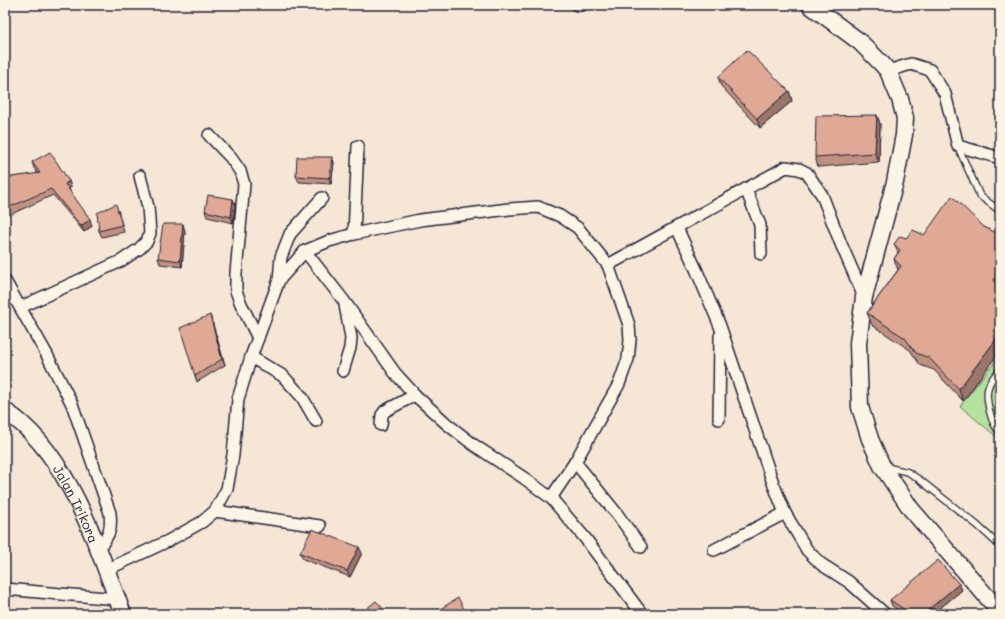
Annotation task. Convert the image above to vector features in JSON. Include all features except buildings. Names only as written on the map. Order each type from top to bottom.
[{"type":"street","points":[[577,5],[582,5]]},
{"type":"street","points":[[810,5],[860,42],[888,71],[900,98],[905,118],[904,135],[895,182],[864,297],[858,343],[860,407],[870,439],[882,466],[911,509],[1000,612]]},
{"type":"street","points":[[888,71],[911,64],[930,70],[945,94],[958,146],[1000,158]]},
{"type":"street","points":[[209,135],[231,158],[240,171],[244,184],[236,273],[236,291],[258,338]]},
{"type":"street","points":[[354,234],[358,146]]},
{"type":"street","points":[[608,265],[786,167],[799,169],[807,173],[822,194],[841,244],[864,297]]},
{"type":"street","points":[[21,308],[121,261],[139,249],[147,241],[150,233],[148,207],[140,176]]},
{"type":"street","points":[[746,189],[760,225],[761,254]]},
{"type":"street","points":[[106,570],[168,541],[202,522],[215,512],[227,489],[233,455],[238,399],[251,357],[279,280],[281,257],[290,234],[322,198]]},
{"type":"street","points":[[279,280],[305,251],[329,241],[354,234],[420,220],[538,207],[560,216],[578,228],[608,265],[628,325],[630,340],[628,359],[619,384],[575,462],[552,498]]},
{"type":"street","points":[[676,228],[696,269],[720,326],[773,483],[785,513],[807,550],[821,564],[849,582],[885,614]]},
{"type":"street","points":[[305,251],[344,301],[395,373],[415,394],[458,433],[552,498],[585,538],[642,614]]},
{"type":"street","points":[[5,281],[46,353],[72,404],[110,513],[112,526],[98,550]]},
{"type":"street","points":[[343,371],[350,348],[344,301]]},
{"type":"street","points":[[719,420],[720,326]]},
{"type":"street","points":[[251,357],[283,376],[302,397],[316,421]]},
{"type":"street","points":[[382,425],[382,416],[385,411],[415,394]]},
{"type":"street","name":"Jalan Trikora","points":[[5,411],[16,418],[38,440],[59,468],[82,510],[120,607]]},
{"type":"street","points":[[575,462],[617,514],[641,547]]},
{"type":"street","points":[[215,512],[320,526]]},
{"type":"street","points":[[714,550],[785,513]]},
{"type":"street","points":[[5,589],[120,607]]},
{"type":"lane","points":[[958,146],[980,196],[1000,211]]},
{"type":"lane","points":[[1000,370],[989,384],[988,388],[990,415],[1000,432]]},
{"type":"lane","points":[[882,466],[908,472],[920,480],[977,525],[1000,546]]},
{"type":"green space","points":[[1000,355],[1000,440],[960,406]]}]
